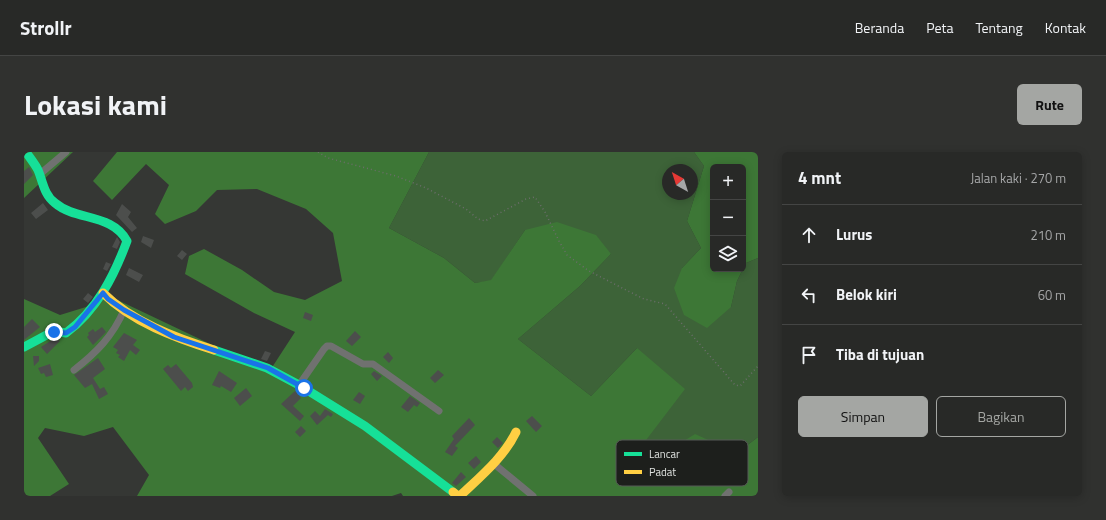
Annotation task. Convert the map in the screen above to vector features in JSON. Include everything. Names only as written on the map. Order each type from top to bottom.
[{"type":"street","points":[[24,347],[49,333],[66,333],[75,327],[110,283],[126,241],[125,236],[113,226],[75,213],[56,204],[44,190],[40,174],[26,152]]},
{"type":"street","points":[[40,174],[66,152]]},
{"type":"street","points":[[103,293],[108,299],[124,310],[174,337],[268,368],[299,385],[365,426],[458,496],[462,495],[508,447],[516,432]]},
{"type":"street","points":[[74,370],[111,336],[124,310]]},
{"type":"street","points":[[299,385],[324,349],[327,346],[331,346],[363,364],[373,364],[439,411]]},
{"type":"street","points":[[493,463],[533,496]]},
{"type":"path","points":[[318,152],[328,158],[396,176],[426,188],[466,209],[478,219],[485,221],[526,199],[535,197],[568,255],[589,271],[626,290],[644,299],[665,304],[735,385],[740,386],[758,366]]},
{"type":"green space","points":[[24,152],[73,152],[24,198]]},
{"type":"green space","points":[[117,152],[429,152],[389,228],[444,258],[475,283],[491,280],[525,230],[557,222],[596,235],[611,254],[580,286],[518,339],[591,396],[637,348],[685,389],[646,440],[616,440],[616,486],[748,486],[748,445],[758,437],[758,496],[403,496],[401,493],[392,496],[137,496],[149,475],[113,427],[84,436],[45,428],[38,438],[69,484],[50,496],[24,496],[24,299],[60,315],[86,307],[105,294],[269,372],[295,332],[254,313],[185,274],[189,256],[204,249],[242,270],[274,292],[305,300],[342,281],[333,233],[306,209],[257,189],[217,190],[196,211],[165,224],[155,214],[169,185],[146,164],[112,200],[93,181]]},
{"type":"green space","points":[[429,152],[694,152],[704,166],[698,185],[698,164],[662,164],[662,200],[693,200],[687,221],[701,248],[682,268],[731,307],[737,281],[742,272],[746,272],[746,263],[758,258],[758,437],[748,445],[748,440],[707,440],[695,435],[687,440],[640,440],[637,348],[591,396],[518,339],[580,286],[611,254],[525,230],[491,281],[475,283],[444,258],[389,228]]},
{"type":"green space","points":[[694,152],[758,152],[758,258],[746,263],[746,164],[710,164],[710,272],[742,272],[737,281],[731,307],[707,328],[684,315],[674,288],[682,268],[701,248],[687,221],[693,200],[698,200],[698,185],[704,166]]},
{"type":"green space","points":[[695,434],[708,440],[685,440]]},
{"type":"building","points":[[29,167],[33,175],[24,184],[24,171]]},
{"type":"building","points":[[43,203],[48,210],[36,219],[31,213]]},
{"type":"building","points":[[122,204],[131,212],[128,217],[137,228],[132,232],[116,215]]},
{"type":"building","points":[[143,236],[154,240],[151,248],[141,242]]},
{"type":"building","points":[[117,237],[120,242],[117,249],[112,247]]},
{"type":"building","points":[[182,250],[187,254],[182,260],[177,256]]},
{"type":"building","points":[[106,262],[111,264],[107,271],[103,269]]},
{"type":"building","points":[[129,268],[143,275],[139,282],[126,275]]},
{"type":"building","points":[[88,293],[93,297],[88,303],[83,299]]},
{"type":"building","points":[[305,312],[313,315],[311,321],[303,318]]},
{"type":"building","points":[[32,319],[40,327],[24,340],[24,327]]},
{"type":"building","points":[[102,327],[106,332],[93,345],[87,337],[89,335],[88,333],[93,329],[95,332]]},
{"type":"building","points":[[355,331],[361,337],[352,346],[346,341]]},
{"type":"building","points":[[124,333],[137,340],[133,345],[140,350],[136,355],[130,350],[124,361],[118,357],[120,355],[116,353],[118,350],[113,347]]},
{"type":"building","points":[[55,338],[60,341],[47,354],[41,347]]},
{"type":"building","points":[[265,351],[271,353],[267,361],[261,359]]},
{"type":"building","points":[[388,352],[393,358],[389,363],[383,357]]},
{"type":"building","points":[[33,356],[39,356],[39,361],[34,366]]},
{"type":"building","points":[[98,358],[105,369],[93,378],[100,389],[104,387],[108,394],[99,399],[92,384],[85,388],[74,375]]},
{"type":"building","points":[[50,364],[53,375],[46,377],[44,373],[41,374],[38,368]]},
{"type":"building","points":[[176,364],[192,383],[193,387],[188,391],[185,387],[181,391],[163,369],[168,365],[171,368]]},
{"type":"building","points":[[438,370],[444,375],[435,383],[430,378]]},
{"type":"building","points":[[219,371],[237,383],[231,392],[221,386],[220,388],[212,385]]},
{"type":"building","points":[[374,371],[382,376],[377,381],[371,374]]},
{"type":"building","points":[[246,388],[252,396],[240,406],[234,398]]},
{"type":"building","points":[[295,391],[301,398],[293,406],[304,416],[300,421],[281,404]]},
{"type":"building","points":[[359,392],[365,396],[360,404],[353,400]]},
{"type":"building","points":[[410,396],[420,403],[417,407],[414,405],[408,412],[401,407]]},
{"type":"building","points":[[325,409],[333,414],[331,417],[328,415],[317,425],[310,416],[315,411],[320,416]]},
{"type":"building","points":[[532,416],[542,426],[536,432],[526,421]]},
{"type":"building","points":[[469,418],[475,425],[455,446],[458,448],[452,456],[445,452],[454,439],[452,436]]},
{"type":"building","points":[[301,426],[306,431],[300,437],[295,432]]},
{"type":"building","points":[[497,437],[503,443],[498,448],[492,442]]},
{"type":"building","points":[[476,456],[481,462],[474,469],[468,463]]},
{"type":"building","points":[[461,472],[466,477],[456,486],[452,483]]},
{"type":"traffic: fast","points":[[24,347],[54,331],[66,333],[87,314],[103,292],[127,241],[120,232],[103,221],[73,213],[51,200],[44,188],[38,170],[26,152]]},
{"type":"traffic: fast","points":[[214,350],[267,368],[299,385],[365,426],[453,492]]},
{"type":"traffic: slow","points":[[103,293],[141,321],[185,340],[214,350]]},
{"type":"traffic: slow","points":[[453,492],[458,496],[461,495],[492,466],[505,450],[516,432]]},
{"type":"route","points":[[54,332],[66,333],[75,327],[103,293],[108,299],[124,310],[174,337],[268,368],[304,388]]}]
